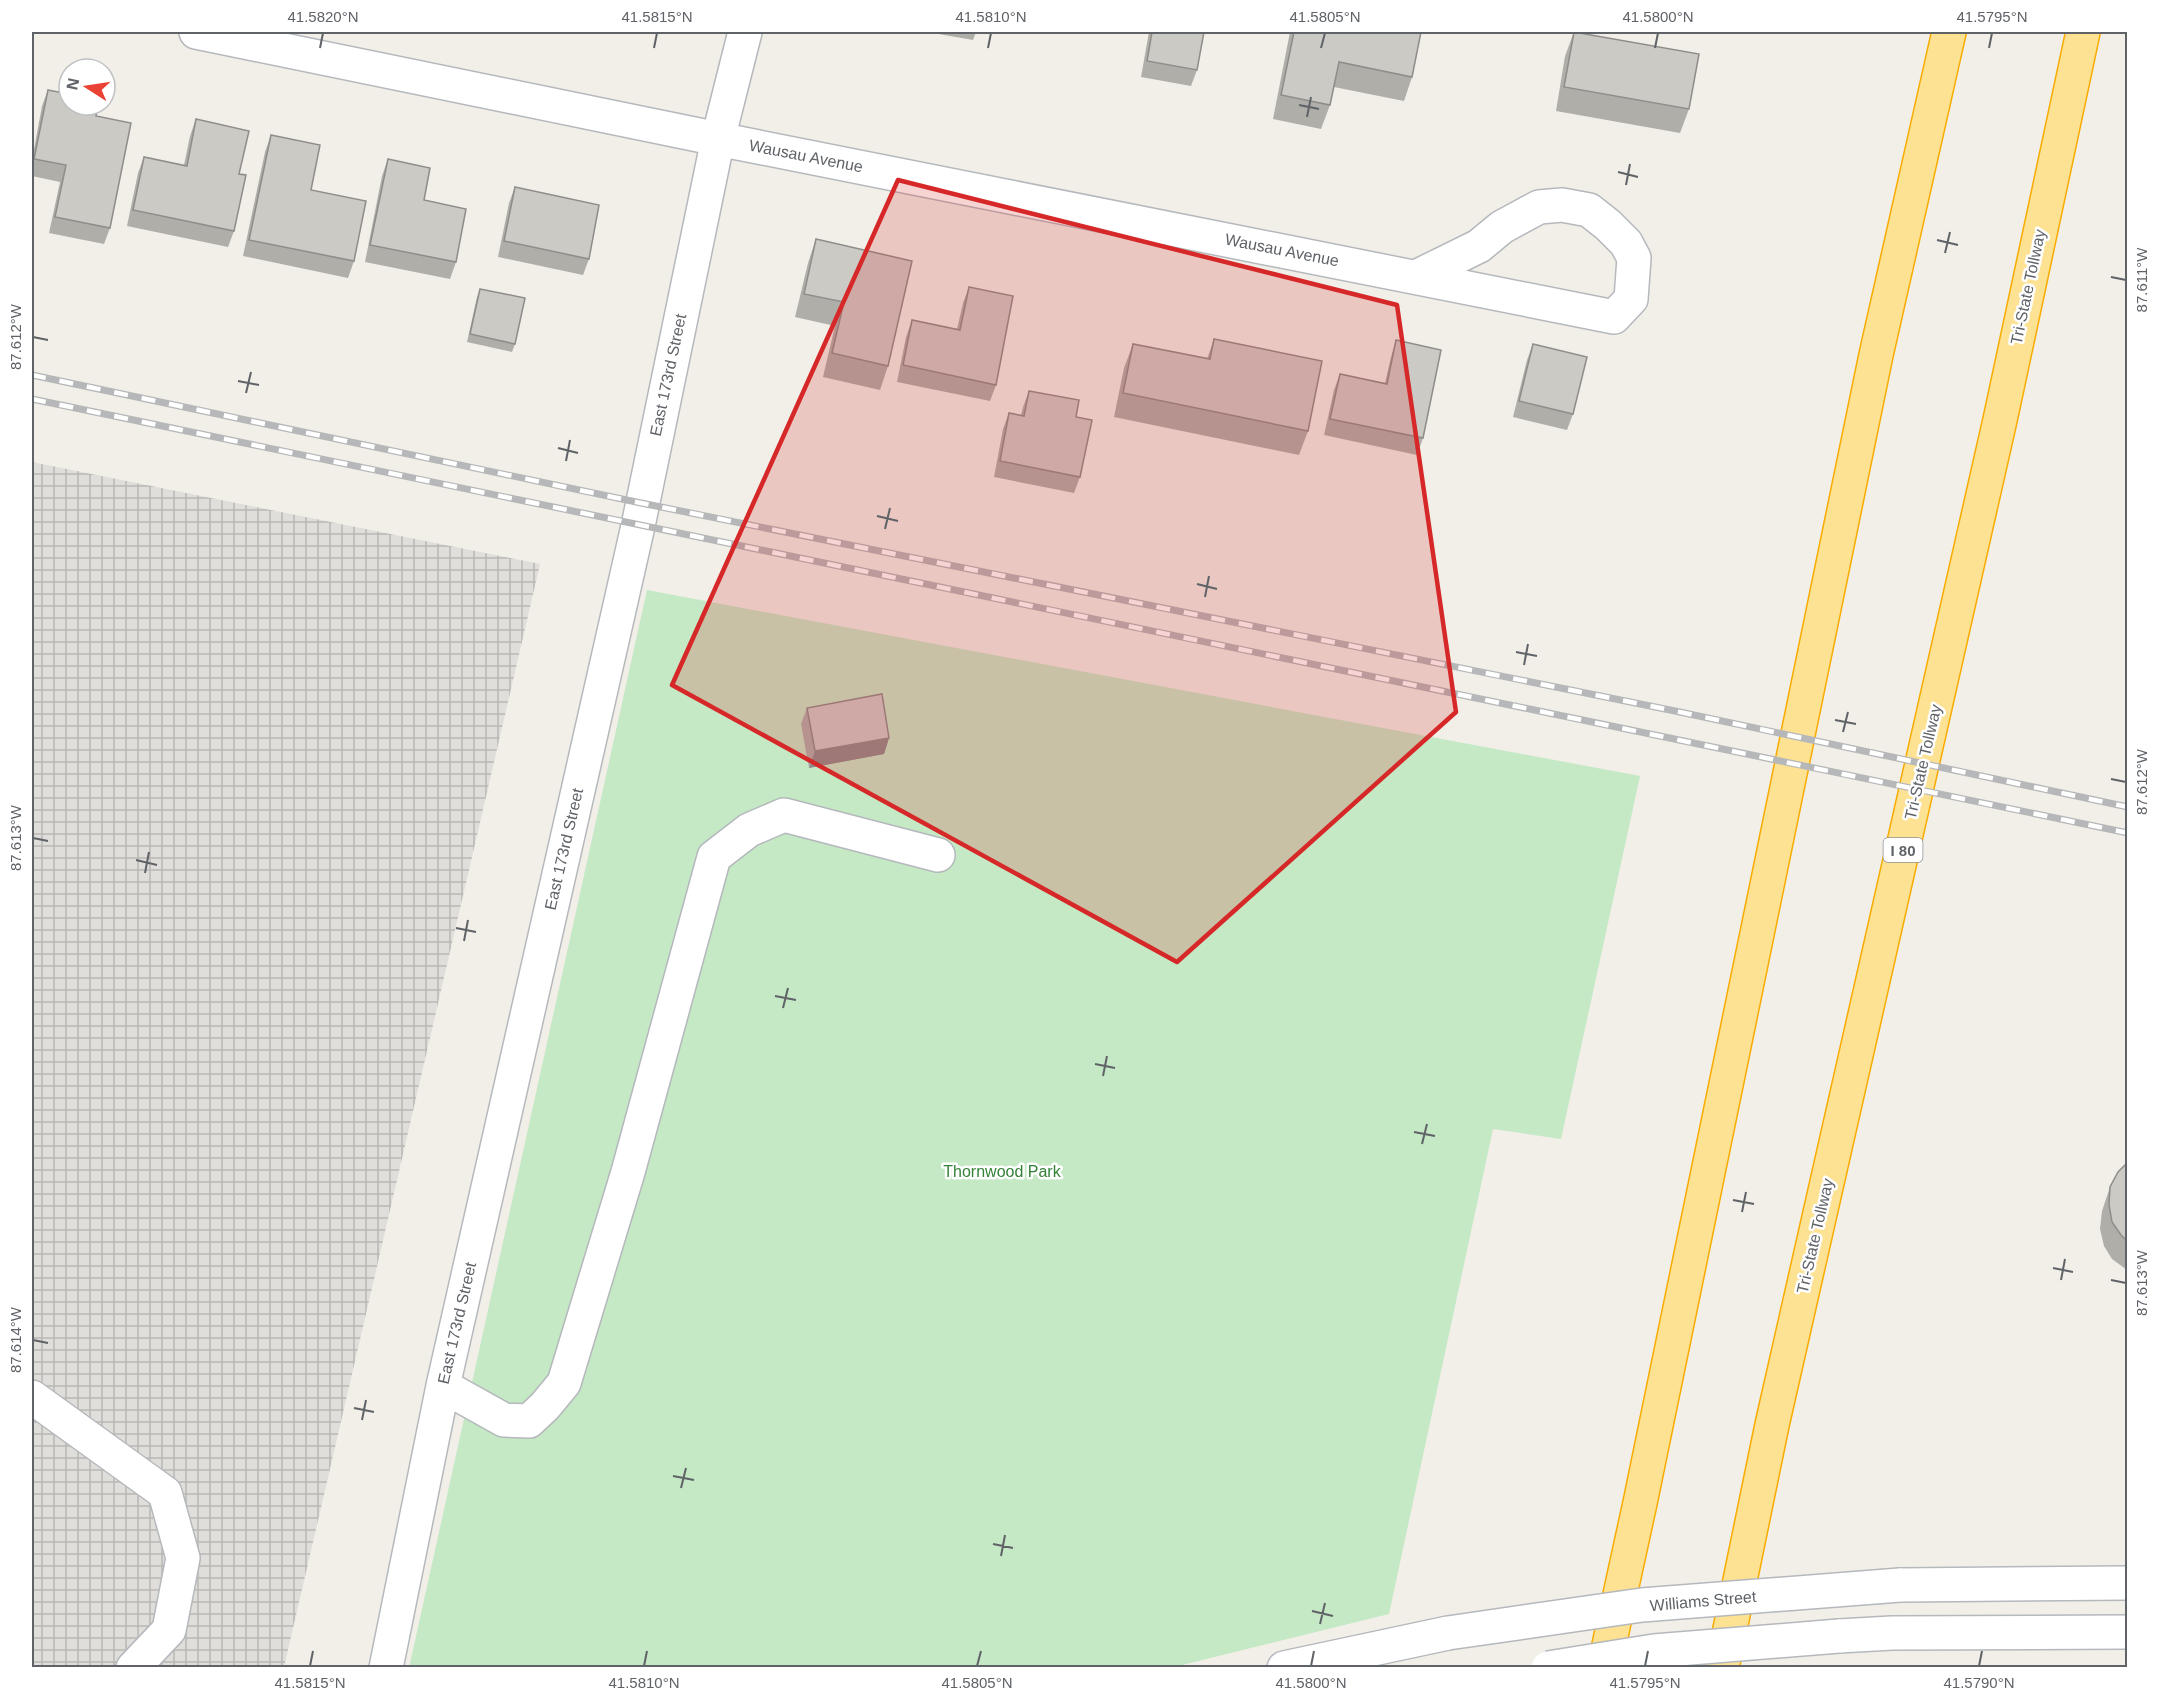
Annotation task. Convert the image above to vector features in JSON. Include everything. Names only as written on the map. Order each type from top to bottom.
[{"type":"highway","points":[[1604,1668],[1876,355],[1949,32]]},
{"type":"highway","name":"Tri-State Tollway","points":[[1722,1668],[1772,1425],[1998,431],[2083,32]]},
{"type":"street","name":"Wausau Avenue","points":[[195,32],[718,139],[1416,277],[1614,316],[1630,299],[1634,258],[1626,243],[1589,210],[1562,205],[1539,207],[1502,227],[1479,246],[1416,277]]},
{"type":"street","name":"East 173rd Street","points":[[386,1668],[443,1386],[638,526],[718,139],[745,32]]},
{"type":"street","points":[[443,1386],[504,1420],[530,1420],[564,1383],[628,1172],[714,857],[749,830],[784,815],[938,855]]},
{"type":"street","points":[[32,1396],[165,1493],[183,1558],[169,1630],[133,1668]]},
{"type":"street","name":"Williams Street","points":[[1284,1668],[1448,1633],[1642,1605],[1900,1585],[2127,1583]]},
{"type":"street","points":[[1548,1668],[1654,1651],[1839,1636],[1892,1633],[2127,1632]]},
{"type":"highlighted area","points":[[898,180],[1397,305],[1456,712],[1177,962],[672,685]]},
{"type":"shaded area","points":[[32,462],[540,564],[284,1667],[32,1667]]},
{"type":"green space","name":"Thornwood Park","points":[[647,590],[1640,776],[1561,1139],[1493,1129],[1389,1614],[1170,1668],[409,1668]]},
{"type":"building","points":[[1152,32],[1204,32],[1197,70],[1147,61]]},
{"type":"building","points":[[1294,32],[1421,32],[1412,77],[1339,62],[1330,105],[1281,95]]},
{"type":"building","points":[[1574,32],[1699,54],[1689,109],[1564,87]]},
{"type":"building","points":[[48,90],[57,92],[57,117],[101,117],[131,123],[110,228],[55,217],[66,165],[34,159]]},
{"type":"building","points":[[196,119],[249,131],[239,174],[246,175],[234,231],[133,210],[144,157],[187,166]]},
{"type":"building","points":[[271,135],[320,145],[311,190],[366,201],[354,261],[249,240]]},
{"type":"building","points":[[388,159],[430,168],[424,200],[466,209],[456,262],[370,245]]},
{"type":"building","points":[[515,187],[599,205],[589,259],[504,241]]},
{"type":"building","points":[[816,239],[912,261],[888,366],[832,353],[844,302],[804,294]]},
{"type":"building","points":[[969,287],[1013,296],[996,385],[903,365],[912,320],[960,330]]},
{"type":"building","points":[[480,289],[525,298],[515,344],[470,334]]},
{"type":"building","points":[[1214,339],[1322,361],[1308,431],[1123,393],[1133,344],[1210,359]]},
{"type":"building","points":[[1396,340],[1441,350],[1423,438],[1330,419],[1340,374],[1387,384]]},
{"type":"building","points":[[1533,344],[1587,357],[1573,414],[1519,401]]},
{"type":"building","points":[[1029,391],[1079,400],[1076,417],[1092,420],[1080,477],[1000,461],[1009,413],[1024,416]]},
{"type":"building","points":[[882,694],[889,738],[815,751],[807,708]]},
{"type":"building","points":[[2127,1163],[2127,1241],[2112,1222],[2109,1205],[2110,1187],[2118,1172]]},
{"type":"railway","points":[[32,375],[641,503],[1675,711],[2128,807]]},
{"type":"railway","points":[[32,399],[2128,833]]}]
